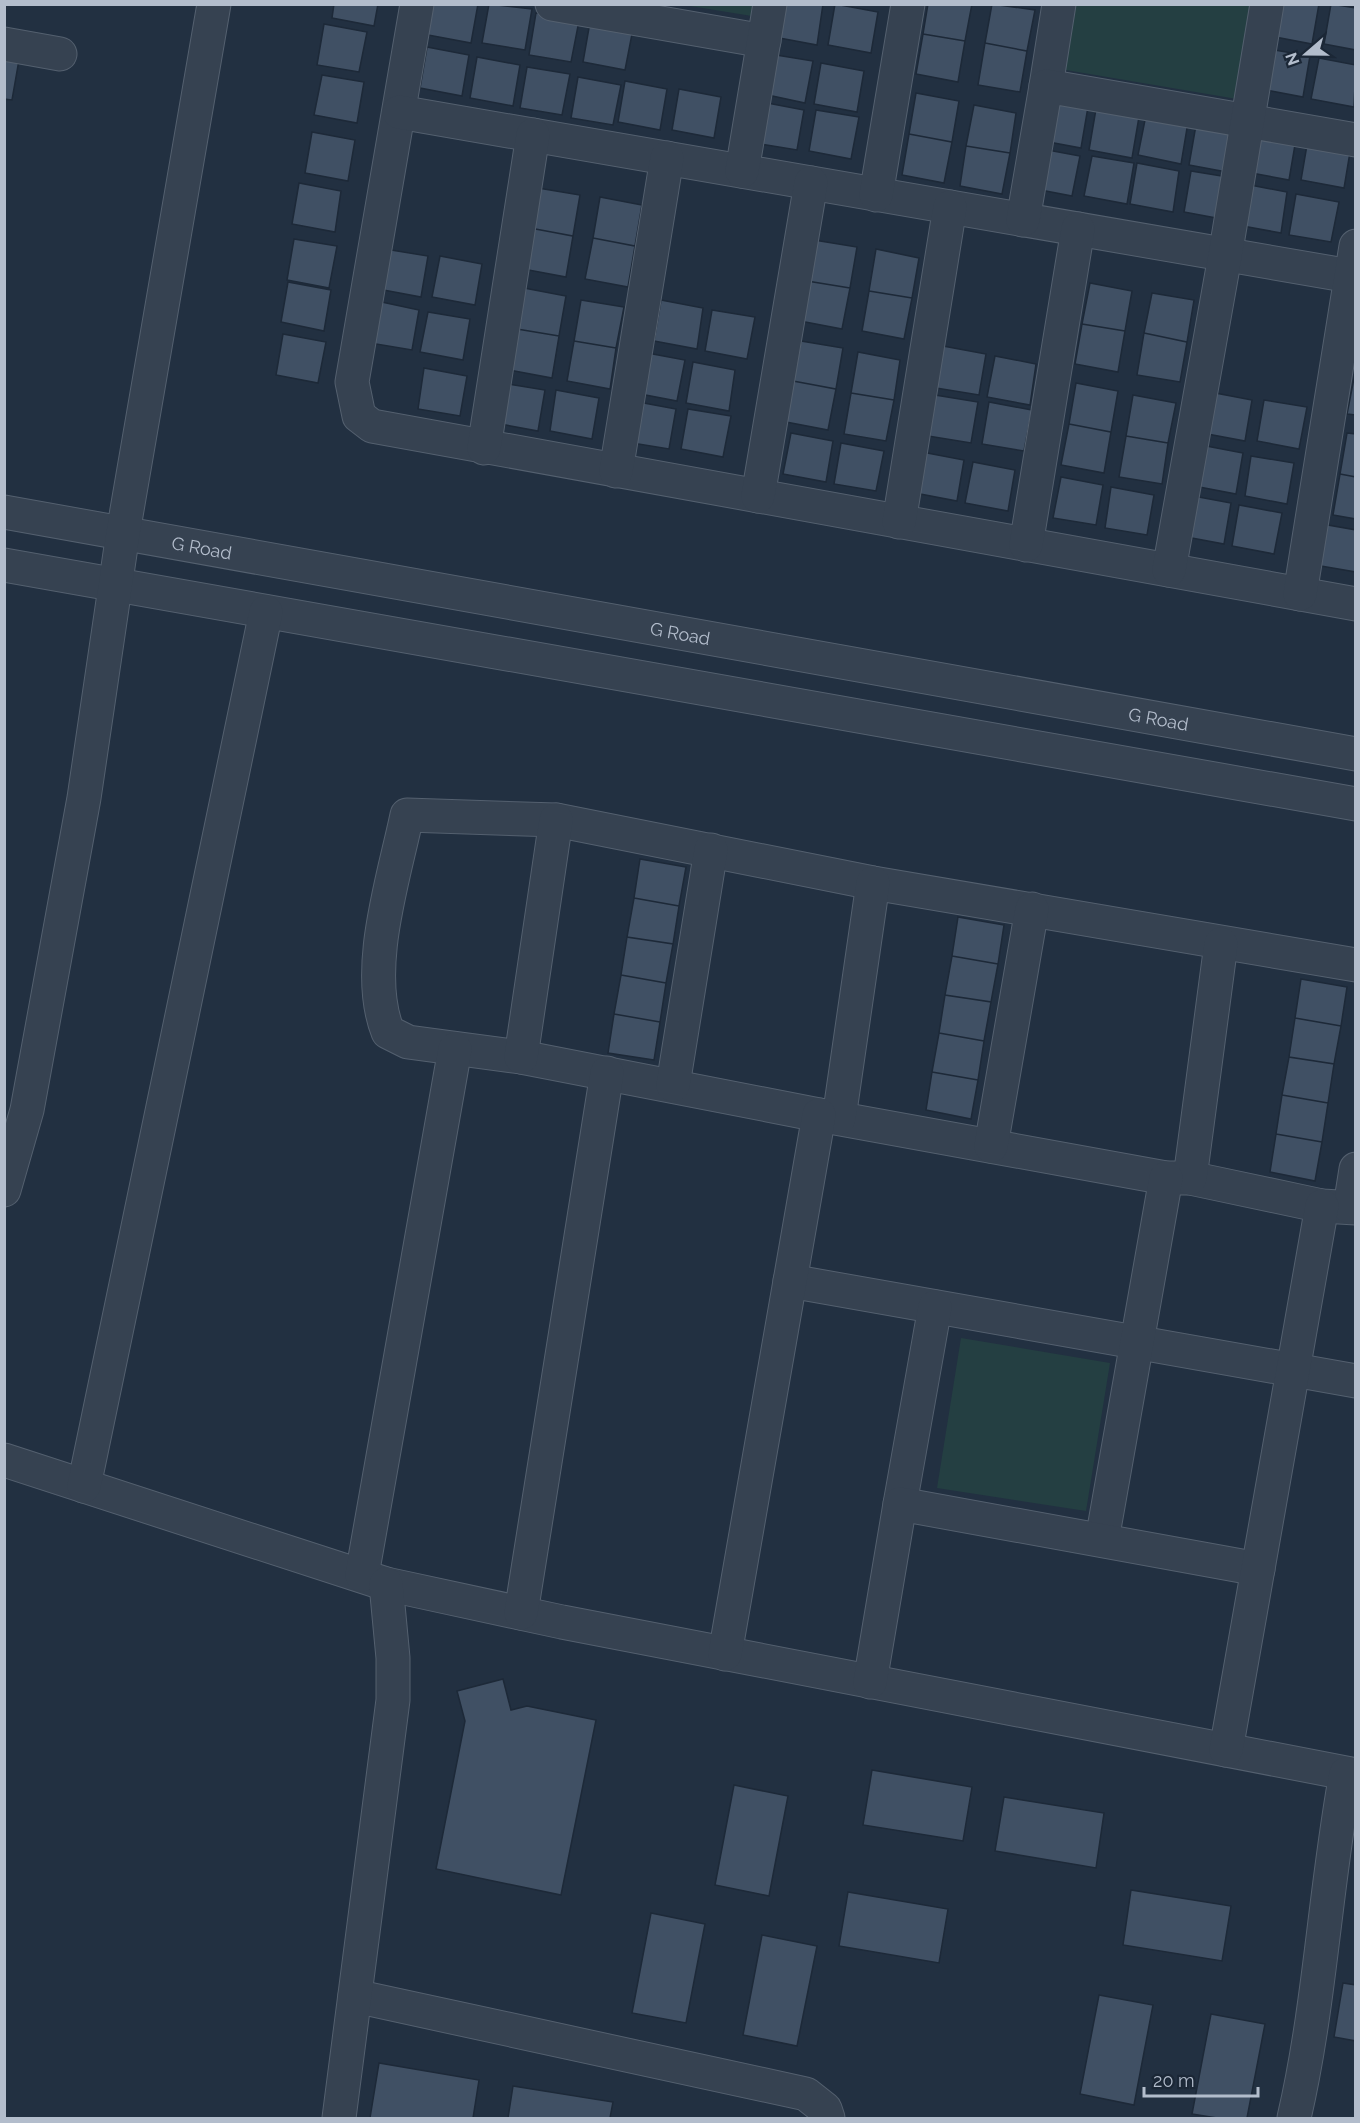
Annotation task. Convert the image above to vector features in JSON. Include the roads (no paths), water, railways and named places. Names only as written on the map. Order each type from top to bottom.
[{"type":"street","points":[[4,1190],[27,1110],[84,798],[123,533],[214,4]]},
{"type":"street","points":[[417,4],[352,382],[354,405],[359,416],[372,426],[1356,604]]},
{"type":"street","points":[[742,171],[770,4]]},
{"type":"street","points":[[876,195],[908,4]]},
{"type":"street","points":[[1023,220],[1059,4]]},
{"type":"street","points":[[1169,570],[1267,4]]},
{"type":"street","points":[[562,5],[764,41]]},
{"type":"street","points":[[4,44],[60,54]]},
{"type":"street","points":[[1046,86],[1356,140]]},
{"type":"street","points":[[399,112],[1225,256],[1354,267],[1300,594]]},
{"type":"street","points":[[484,447],[533,135]]},
{"type":"street","points":[[616,471],[667,159]]},
{"type":"street","points":[[758,496],[811,183]]},
{"type":"street","points":[[899,522],[950,207]]},
{"type":"street","points":[[1026,545],[1078,230]]},
{"type":"street","name":"G Road","points":[[4,512],[1356,754]]},
{"type":"street","points":[[4,565],[1356,804]]},
{"type":"street","points":[[84,1486],[266,612]]},
{"type":"street","points":[[1342,1207],[991,1146],[521,1057],[408,1042],[388,1032],[381,1014],[377,990],[379,954],[407,814],[556,820],[873,883],[1032,909],[1221,944],[1356,965]]},
{"type":"street","points":[[521,1057],[556,820]]},
{"type":"street","points":[[673,1085],[711,850]]},
{"type":"street","points":[[725,1654],[790,1281],[829,1116],[873,883]]},
{"type":"street","points":[[991,1146],[1032,909]]},
{"type":"street","points":[[1102,1540],[1137,1344],[1178,1178],[1221,944]]},
{"type":"street","points":[[339,2118],[393,1700],[393,1658],[374,1580],[455,1049]]},
{"type":"street","points":[[521,1613],[607,1073]]},
{"type":"street","points":[[1226,1750],[1293,1370],[1342,1207],[1356,1169]]},
{"type":"street","points":[[790,1281],[1356,1381]]},
{"type":"street","points":[[870,1682],[935,1307]]},
{"type":"street","points":[[4,1460],[374,1580],[521,1613],[725,1654],[1351,1775],[1335,1832],[1304,2078],[1294,2118]]},
{"type":"street","points":[[900,1504],[1258,1569]]},
{"type":"street","points":[[355,1996],[807,2094],[825,2109],[828,2118]]}]
